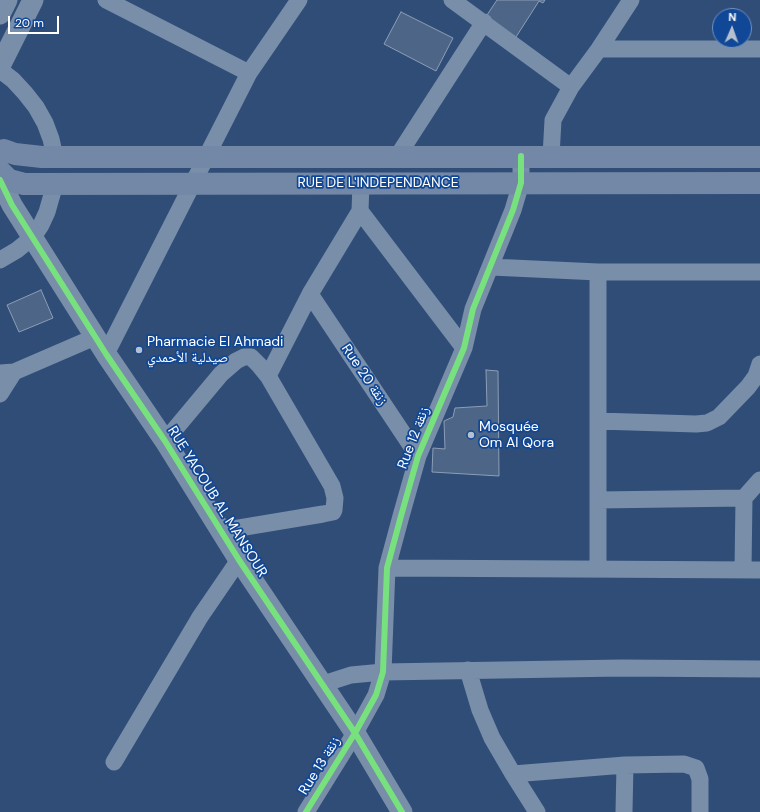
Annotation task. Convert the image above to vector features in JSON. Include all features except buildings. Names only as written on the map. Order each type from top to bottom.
[{"type":"main road","name":"RUE DE L'INDEPENDANCE","points":[[2,142],[16,154],[55,157],[760,157]]},
{"type":"main road","points":[[0,171],[4,157],[2,142]]},
{"type":"main road","name":"RUE DE L'INDEPENDANCE","points":[[0,171],[9,180],[19,184],[760,183]]},
{"type":"street","points":[[0,14],[7,0]]},
{"type":"street","points":[[0,66],[34,0]]},
{"type":"street","points":[[106,0],[249,73]]},
{"type":"street","points":[[0,394],[7,372],[101,346],[193,183],[249,73],[299,0]]},
{"type":"street","points":[[452,0],[571,87]]},
{"type":"street","points":[[551,156],[553,120],[571,87],[599,49],[631,0]]},
{"type":"street","points":[[397,157],[484,22]]},
{"type":"street","points":[[599,49],[760,49]]},
{"type":"street","points":[[0,70],[13,80],[36,107],[45,123],[51,139],[55,157]]},
{"type":"street","name":"Rue 12 زنقة","points":[[355,733],[376,695],[383,672],[387,568],[400,516],[418,456],[464,348],[473,309],[514,210],[520,183],[521,156]]},
{"type":"street","name":"RUE YACOUB AL MANSOUR","points":[[0,180],[6,201],[33,237],[101,346],[165,441],[239,560],[355,733],[402,812]]},
{"type":"street","points":[[268,376],[310,294],[360,211],[361,183]]},
{"type":"street","points":[[0,260],[17,250],[33,237],[47,212],[55,184]]},
{"type":"street","points":[[360,211],[464,348]]},
{"type":"street","points":[[491,267],[598,272],[760,272],[760,281]]},
{"type":"street","points":[[598,272],[598,568]]},
{"type":"street","name":"Rue 20 زنقة","points":[[310,294],[418,456]]},
{"type":"street","points":[[165,441],[221,374],[236,360],[244,357],[251,357],[268,376],[332,486],[335,498],[334,512],[221,531]]},
{"type":"street","points":[[598,421],[696,424],[707,423],[719,417],[748,387],[756,376],[760,364]]},
{"type":"street","points":[[598,500],[744,498],[760,480]]},
{"type":"street","points":[[387,568],[752,570],[744,498]]},
{"type":"street","points":[[114,762],[200,617],[239,560]]},
{"type":"street","points":[[323,684],[351,675],[383,672],[621,668],[760,669]]},
{"type":"street","points":[[468,670],[480,710],[492,738],[537,812]]},
{"type":"street","name":"Rue 13 زنقة","points":[[306,812],[355,733]]},
{"type":"street","points":[[513,774],[625,766],[684,764],[696,768],[700,779],[700,812]]},
{"type":"street","points":[[624,812],[625,766]]},
{"type":"cycle path","points":[[306,812],[355,733],[376,695],[383,672],[387,568],[418,456],[464,348],[473,309],[513,210],[521,183],[521,156]]},
{"type":"cycle path","points":[[0,180],[12,205],[106,354],[165,441],[239,560],[355,733],[402,812]]},
{"type":"place","name":"Pharmacie El Ahmadi صيدلية الأحمدي","points":[[139,350]]},
{"type":"place","name":"Mosquée Om Al Qora","points":[[471,435]]}]
